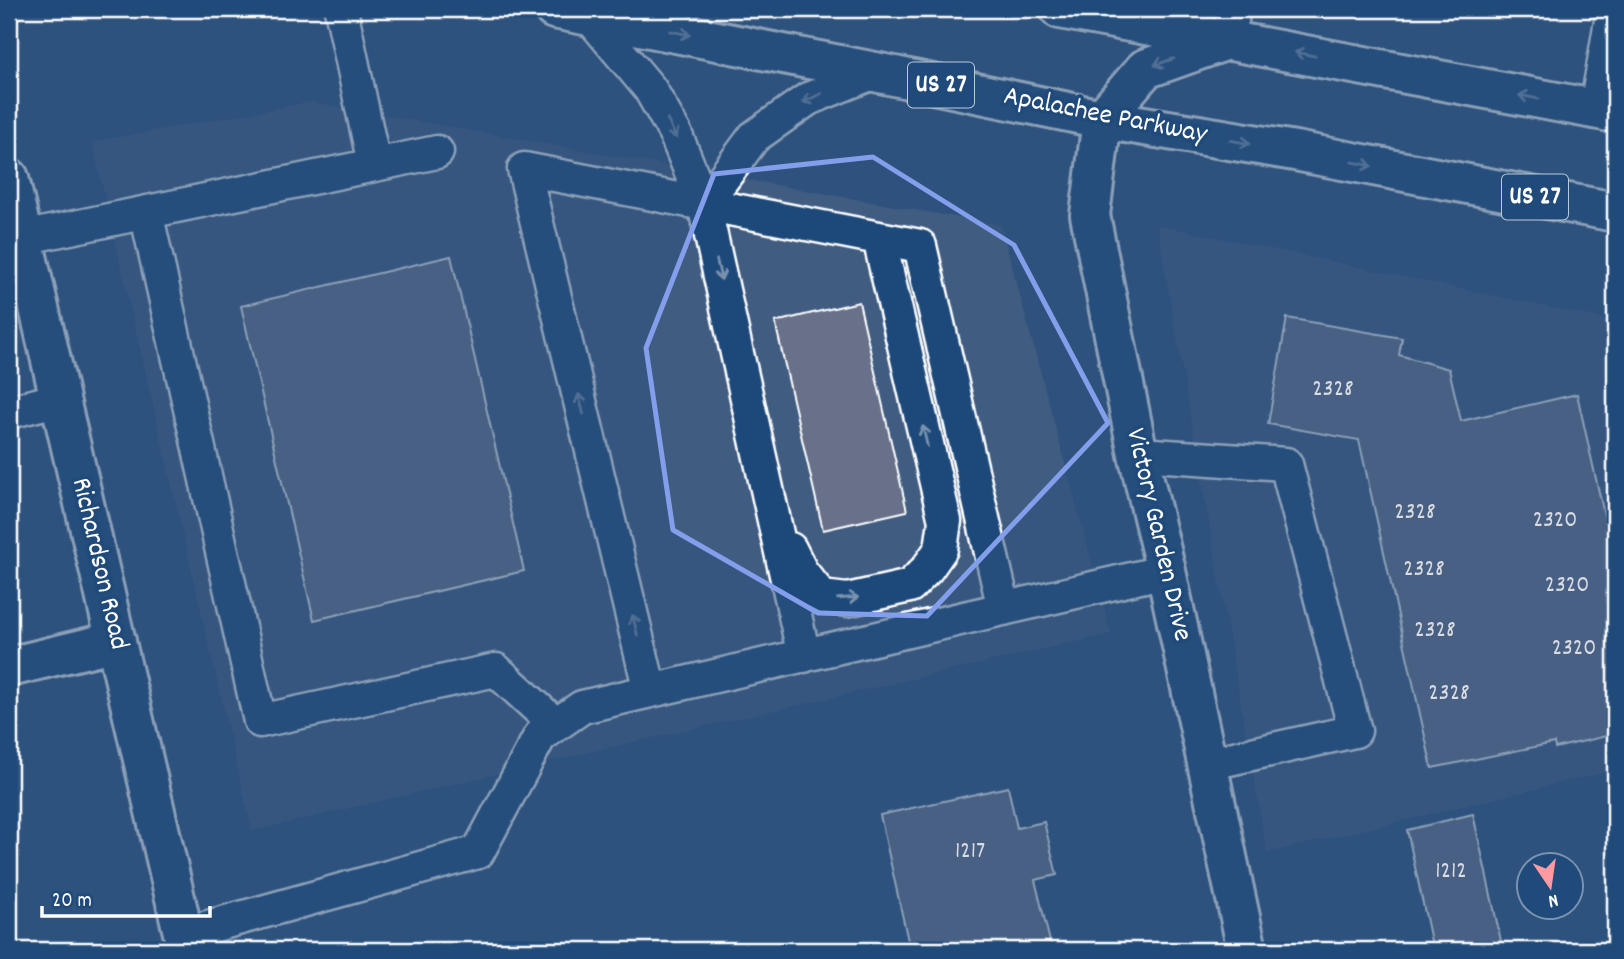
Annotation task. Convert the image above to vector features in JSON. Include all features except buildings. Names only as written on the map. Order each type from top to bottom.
[{"type":"main road","points":[[1060,9],[1231,24],[1606,111]]},
{"type":"main road","name":"Apalachee Parkway","points":[[571,12],[1102,118],[1295,151],[1615,212]]},
{"type":"main road","points":[[1102,118],[1145,69],[1231,24]]},
{"type":"main road","name":"Victory Garden Drive","points":[[1102,118],[1090,215],[1138,454],[1166,571],[1247,950]]},
{"type":"main road","name":"Richardson Road","points":[[9,178],[16,226],[60,399],[185,942]]},
{"type":"main road","points":[[9,667],[116,641]]},
{"type":"lane","points":[[341,9],[374,164]]},
{"type":"lane","points":[[1606,111],[1613,9]]},
{"type":"lane","points":[[571,12],[650,89],[675,133],[704,204],[804,656]]},
{"type":"lane","points":[[704,204],[754,137],[808,99],[875,72]]},
{"type":"lane","points":[[16,226],[146,212],[437,152]]},
{"type":"lane","points":[[650,691],[524,169],[920,246],[1003,609]]},
{"type":"lane","points":[[146,212],[260,721],[496,670],[556,725]]},
{"type":"lane","points":[[775,519],[802,572],[822,597],[847,600],[910,586],[927,569],[941,549],[945,521],[879,238]]},
{"type":"lane","points":[[9,412],[60,399]]},
{"type":"lane","points":[[1138,454],[1286,464],[1355,731],[1207,764]]},
{"type":"lane","points":[[185,942],[478,852],[540,736],[582,707],[1166,571]]},
{"type":"highlighted area","points":[[873,157],[1014,245],[1108,423],[927,616],[818,613],[673,530],[646,348],[714,174]]},
{"type":"shaded area","points":[[311,102],[1001,225],[1111,634],[252,831],[92,142]]},
{"type":"shaded area","points":[[1157,225],[1615,321],[1615,770],[1267,853]]}]
